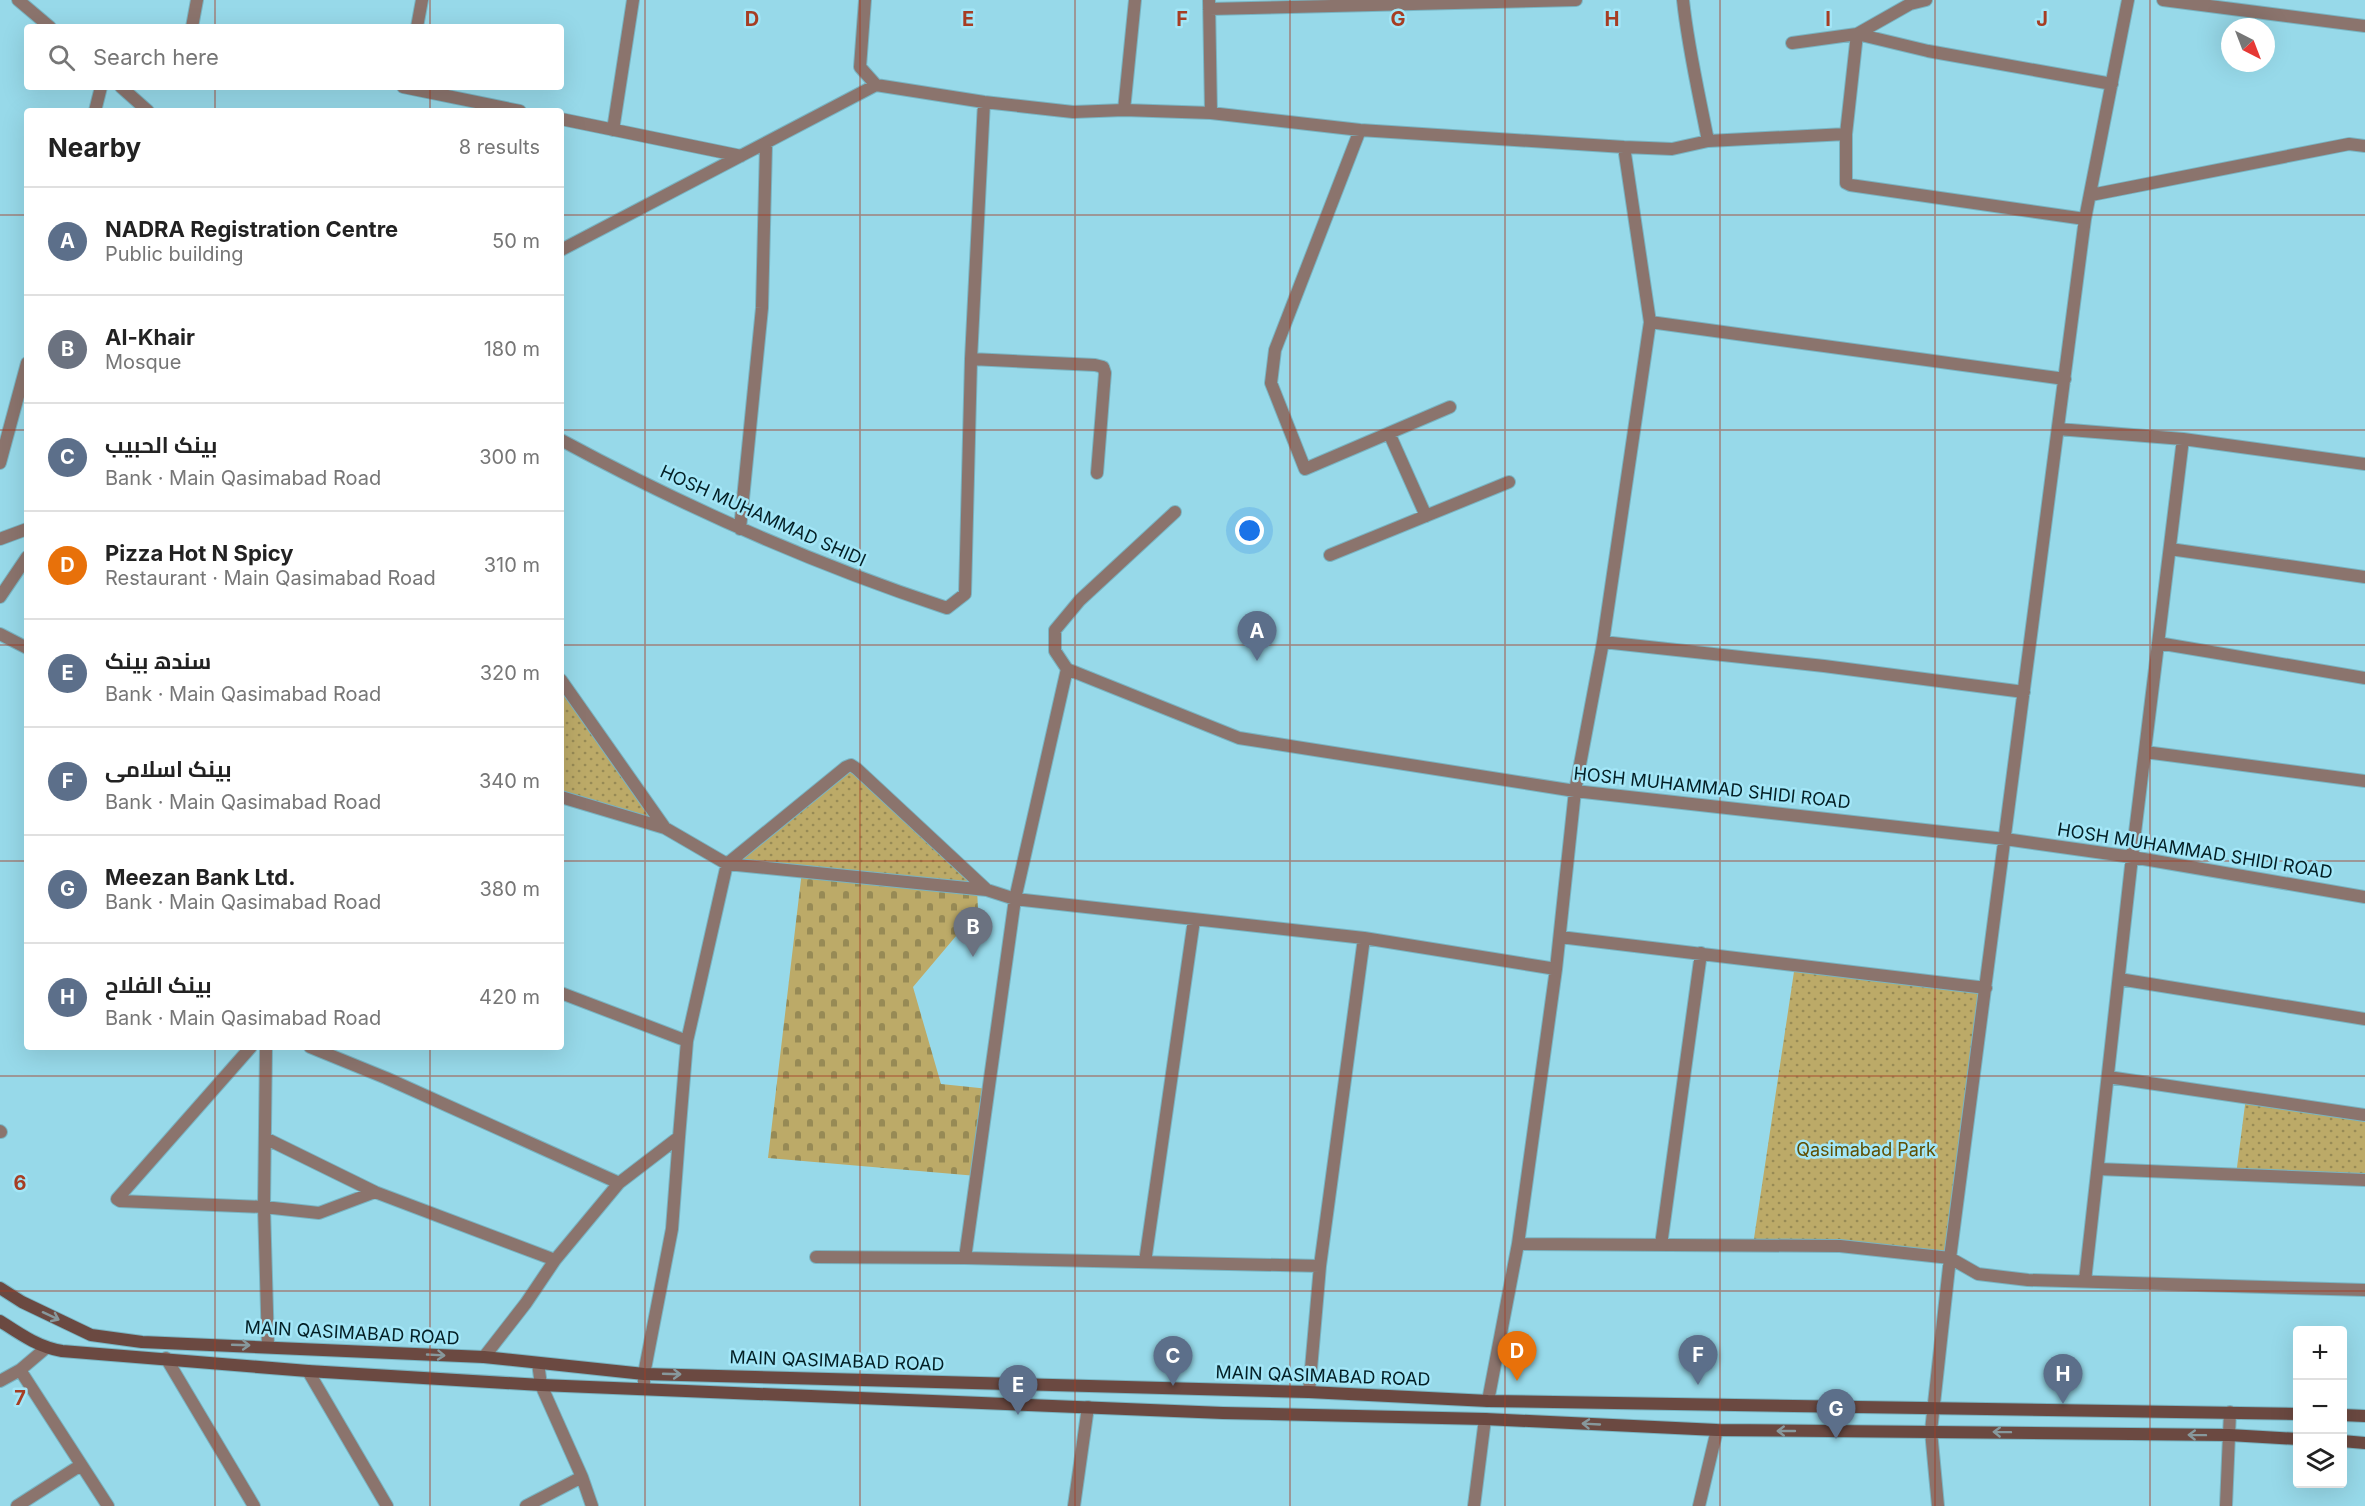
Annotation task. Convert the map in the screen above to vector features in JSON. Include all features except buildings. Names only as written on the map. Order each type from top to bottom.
[{"type":"main road","name":"MAIN QASIMABAD ROAD","points":[[0,1288],[22,1302],[90,1335],[142,1342],[484,1357],[644,1374],[1309,1392],[1488,1401],[2293,1414]]},
{"type":"main road","name":"MAIN QASIMABAD ROAD","points":[[0,1321],[46,1348],[62,1352],[166,1358],[308,1371],[541,1385],[1222,1413],[1485,1419],[1717,1430],[2229,1435],[2293,1439]]},
{"type":"main road","points":[[2347,1415],[2365,1416]]},
{"type":"main road","points":[[2347,1442],[2365,1443]]},
{"type":"street","points":[[18,0],[46,24]]},
{"type":"street","points":[[193,24],[197,0]]},
{"type":"street","points":[[418,24],[422,0]]},
{"type":"street","points":[[613,130],[633,0]]},
{"type":"street","points":[[865,0],[860,67],[876,85]]},
{"type":"street","points":[[1124,110],[1135,0]]},
{"type":"street","points":[[1211,113],[1209,4],[1576,0]]},
{"type":"street","points":[[1683,0],[1687,39],[1708,141]]},
{"type":"street","points":[[1857,34],[1910,4],[1926,0]]},
{"type":"street","points":[[1938,1506],[1931,1431],[1950,1258],[2085,219],[2128,0]]},
{"type":"street","points":[[2163,0],[2365,26]]},
{"type":"street","points":[[1857,34],[1846,134],[1846,183],[2085,219]]},
{"type":"street","points":[[1792,43],[1857,34],[1928,51],[2112,84]]},
{"type":"street","points":[[564,248],[766,145],[876,85],[984,102],[1073,112],[1124,110],[1211,113],[1360,129],[1624,147],[1672,149],[1708,141],[1846,134]]},
{"type":"street","points":[[96,108],[100,90]]},
{"type":"street","points":[[124,90],[145,108]]},
{"type":"street","points":[[419,90],[506,108]]},
{"type":"street","points":[[984,102],[971,359],[1103,367],[1105,374],[1097,473]]},
{"type":"street","points":[[564,120],[741,156]]},
{"type":"street","points":[[1360,129],[1275,350],[1271,383],[1305,469],[1450,407]]},
{"type":"street","points":[[2091,195],[2349,144],[2365,146]]},
{"type":"street","points":[[740,529],[762,308],[766,145]]},
{"type":"street","points":[[1488,1401],[1518,1244],[1556,969],[1575,791],[1603,642],[1650,322],[1624,147]]},
{"type":"street","points":[[1650,322],[2065,379]]},
{"type":"street","name":"HOSH MUHAMMAD SHIDI","points":[[564,442],[627,476],[740,529],[876,585],[947,608],[965,594],[971,359]]},
{"type":"street","points":[[0,463],[24,374]]},
{"type":"street","points":[[2058,429],[2183,439],[2365,465]]},
{"type":"street","points":[[1389,433],[1426,516]]},
{"type":"street","points":[[2085,1281],[2132,857],[2183,439]]},
{"type":"street","points":[[1330,555],[1509,482]]},
{"type":"street","points":[[965,1257],[1015,899],[1067,669],[1055,651],[1055,630],[1080,600],[1175,512]]},
{"type":"street","points":[[0,539],[24,530]]},
{"type":"street","points":[[2170,549],[2365,577]]},
{"type":"street","points":[[0,597],[24,561]]},
{"type":"street","points":[[0,634],[24,646]]},
{"type":"street","points":[[1603,642],[1824,666],[2024,692]]},
{"type":"street","points":[[2158,643],[2365,678]]},
{"type":"street","name":"HOSH MUHAMMAD SHIDI ROAD","points":[[1067,669],[1239,738],[1575,791],[2005,839],[2132,857],[2365,897]]},
{"type":"street","points":[[564,684],[665,828]]},
{"type":"street","points":[[2145,752],[2365,781]]},
{"type":"street","points":[[644,1389],[644,1374],[672,1229],[687,1041],[727,864],[851,765],[987,890]]},
{"type":"street","points":[[564,798],[665,828],[727,864],[987,890],[1015,899],[1194,921],[1364,938],[1556,969]]},
{"type":"street","points":[[1145,1262],[1194,921]]},
{"type":"street","points":[[1560,937],[1986,988]]},
{"type":"street","points":[[1309,1392],[1320,1266],[1364,938]]},
{"type":"street","points":[[1661,1245],[1701,953]]},
{"type":"street","points":[[2118,979],[2365,1019]]},
{"type":"street","points":[[564,994],[687,1041]]},
{"type":"street","points":[[248,1050],[117,1198],[120,1201],[264,1207],[319,1213],[375,1192]]},
{"type":"street","points":[[266,1050],[264,1207],[268,1346]]},
{"type":"street","points":[[317,1050],[386,1078],[619,1183]]},
{"type":"street","points":[[2108,1077],[2365,1115]]},
{"type":"street","points":[[484,1357],[526,1303],[555,1260],[619,1183],[679,1137]]},
{"type":"street","points":[[265,1138],[375,1192],[555,1260]]},
{"type":"street","points":[[2098,1169],[2365,1180]]},
{"type":"street","points":[[1518,1244],[1840,1246],[1950,1258],[1978,1274],[2028,1280],[2365,1290]]},
{"type":"street","points":[[816,1257],[965,1257],[1320,1266]]},
{"type":"street","points":[[0,1382],[20,1370],[46,1348]]},
{"type":"street","points":[[166,1358],[254,1506]]},
{"type":"street","points":[[538,1363],[541,1385],[582,1477],[592,1506]]},
{"type":"street","points":[[20,1370],[108,1506]]},
{"type":"street","points":[[308,1371],[387,1506]]},
{"type":"street","points":[[1074,1506],[1088,1407]]},
{"type":"street","points":[[2226,1506],[2230,1412]]},
{"type":"street","points":[[1474,1506],[1485,1419]]},
{"type":"street","points":[[1699,1506],[1717,1430]]},
{"type":"street","points":[[17,1506],[81,1465]]},
{"type":"street","points":[[526,1506],[582,1477]]},
{"type":"green space","points":[[564,684],[665,828],[564,798]]},
{"type":"green space","points":[[846,767],[987,890],[727,864]]},
{"type":"green space","points":[[802,871],[977,888],[978,910],[913,987],[941,1084],[989,1089],[977,1176],[768,1158]]},
{"type":"green space","name":"Qasimabad Park","points":[[1795,965],[1986,988],[1950,1258],[1753,1245]]},
{"type":"green space","points":[[2246,1097],[2365,1115],[2365,1180],[2236,1175]]},
{"type":"place","name":"NADRA Registration Centre","points":[[1257,661]]},
{"type":"place","name":"Al-Khair","points":[[973,957]]},
{"type":"place","name":"Pizza Hot N Spicy","points":[[1517,1381]]},
{"type":"place","name":"بینک اسلامی","points":[[1698,1385]]},
{"type":"place","name":"بينک الحبيب","points":[[1173,1386]]},
{"type":"place","name":"بینک الفلاح","points":[[2063,1404]]},
{"type":"place","name":"سندھ بینک","points":[[1018,1415]]},
{"type":"place","name":"Meezan Bank Ltd.","points":[[1836,1439]]}]
